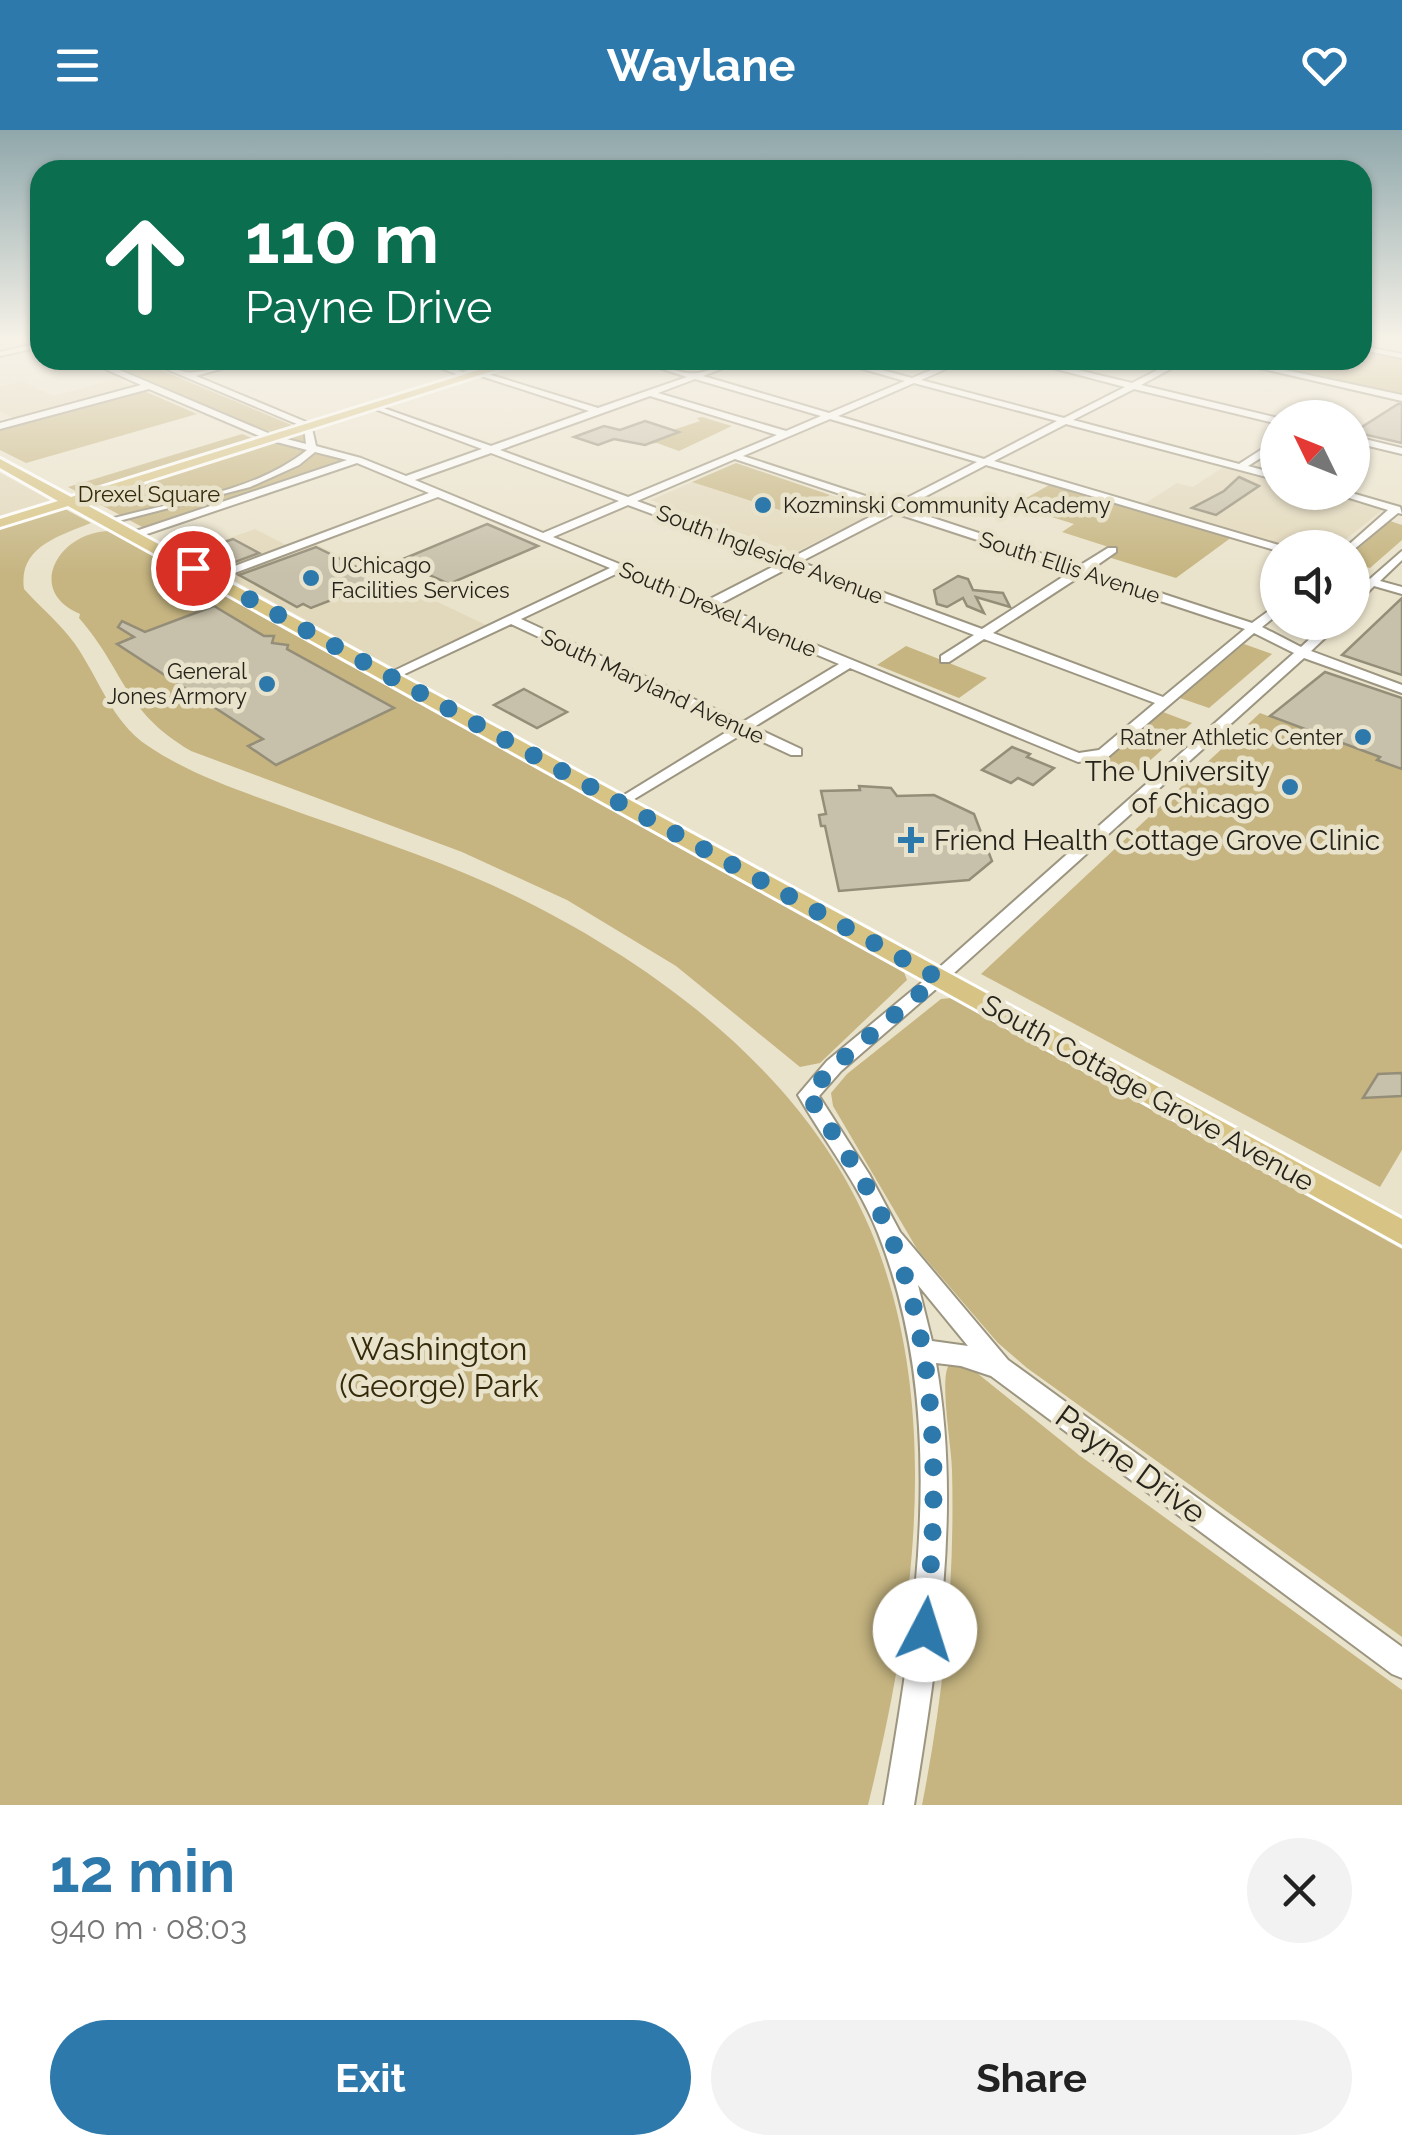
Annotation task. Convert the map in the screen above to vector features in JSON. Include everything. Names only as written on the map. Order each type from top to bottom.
[{"type":"main road","points":[[0,523],[279,439],[311,437],[352,417]]},
{"type":"main road","name":"South Cottage Grove Avenue","points":[[3,467],[111,522],[938,978],[1399,1225]]},
{"type":"street","points":[[0,426],[33,417]]},
{"type":"street","points":[[225,417],[297,448],[287,466]]},
{"type":"street","points":[[111,522],[242,486],[307,456],[311,437],[271,417]]},
{"type":"street","name":"South Ingleside Avenue","points":[[405,417],[1164,702]]},
{"type":"street","points":[[406,480],[580,417]]},
{"type":"street","points":[[731,417],[785,434]]},
{"type":"street","points":[[543,537],[826,417]]},
{"type":"street","points":[[833,417],[1260,543]]},
{"type":"street","points":[[1050,417],[1260,472]]},
{"type":"street","points":[[708,605],[1072,417]]},
{"type":"street","name":"South Drexel Avenue","points":[[279,439],[311,437],[439,494],[1078,758],[1103,754],[1164,702]]},
{"type":"street","points":[[1370,442],[1402,450]]},
{"type":"street","points":[[1240,467],[1260,454]]},
{"type":"street","name":"South Ellis Avenue","points":[[734,456],[1252,627],[1303,653],[1402,688]]},
{"type":"street","points":[[134,535],[358,460]]},
{"type":"street","points":[[212,578],[439,494]]},
{"type":"street","points":[[1370,502],[1399,510]]},
{"type":"street","points":[[1370,532],[1399,510]]},
{"type":"street","points":[[945,659],[1112,550]]},
{"type":"street","points":[[1370,590],[1402,554]]},
{"type":"street","points":[[1377,583],[1402,566]]},
{"type":"street","points":[[389,676],[620,568]]},
{"type":"street","points":[[1377,583],[1402,590]]},
{"type":"street","name":"South Maryland Avenue","points":[[511,619],[796,752]]},
{"type":"street","points":[[1164,702],[1260,621]]},
{"type":"street","points":[[938,978],[1317,640]]},
{"type":"street","points":[[621,803],[849,664]]},
{"type":"street","name":"Payne Drive","points":[[938,978],[834,1066],[808,1095],[890,1234],[1000,1368],[1402,1664]]},
{"type":"street","name":"Payne Drive","points":[[890,1234],[910,1298],[920,1350],[934,1475],[929,1591],[916,1706],[899,1805]]},
{"type":"street","points":[[920,1350],[961,1354],[1000,1368]]},
{"type":"shaded area","name":"Kozminski Community Academy","points":[[736,463],[878,511],[794,553],[651,500]]},
{"type":"shaded area","points":[[1225,466],[1260,475],[1260,510],[1370,510],[1370,504],[1385,508],[1357,530],[1260,530],[1260,542],[1141,506],[1177,483],[1193,487]]},
{"type":"shaded area","points":[[0,473],[55,503],[0,520]]},
{"type":"shaded area","points":[[255,529],[288,546],[218,572],[187,553]]},
{"type":"shaded area","points":[[313,543],[486,625],[394,668],[226,576]]},
{"type":"green space","points":[[40,417],[186,417],[26,463],[0,450],[0,428]]},
{"type":"green space","points":[[233,417],[273,417],[294,426],[272,432]]},
{"type":"green space","points":[[697,418],[732,426],[679,451],[648,444],[676,434],[673,430],[700,421]]},
{"type":"green space","name":"Drexel Square","points":[[302,432],[308,445],[345,461],[144,528],[68,487],[242,434],[265,443]]},
{"type":"green space","points":[[736,463],[830,495],[786,512],[692,482]]},
{"type":"green space","points":[[1051,484],[1232,537],[1176,578],[1108,557],[1118,550],[1062,532],[1074,524],[1014,505]]},
{"type":"green space","name":"Washington (George) Park","points":[[63,508],[91,523],[54,539],[34,553],[27,563],[24,589],[75,644],[115,712],[135,736],[163,756],[212,780],[492,885],[607,946],[714,1024],[762,1069],[805,1119],[842,1173],[871,1231],[894,1300],[908,1371],[914,1443],[908,1591],[898,1664],[868,1805],[0,1805],[0,526]]},
{"type":"green space","points":[[1390,521],[1402,525],[1402,540],[1370,568],[1370,538]]},
{"type":"green space","points":[[108,531],[904,972],[907,980],[820,1063],[800,1067],[676,966],[567,900],[462,852],[191,751],[151,721],[79,618],[80,614],[63,604],[54,592],[52,578],[63,552],[90,534]]},
{"type":"green space","points":[[1244,644],[1272,654],[1209,708],[1180,698]]},
{"type":"green space","points":[[906,646],[987,678],[959,698],[877,665]]},
{"type":"green space","points":[[1163,712],[1192,723],[1136,773],[1106,761]]},
{"type":"green space","name":"The University of Chicago","points":[[1260,713],[1380,757],[1378,760],[1402,769],[1402,1150],[1380,1187],[981,974]]},
{"type":"green space","points":[[951,998],[1402,1249],[1402,1637],[1027,1368],[998,1343],[917,1249],[833,1106],[831,1093],[847,1074],[941,999]]},
{"type":"green space","points":[[958,1363],[972,1369],[1079,1455],[1402,1690],[1402,1805],[922,1805],[942,1680],[950,1597],[952,1470],[945,1384],[949,1365]]},
{"type":"building","points":[[1377,417],[1402,417],[1402,443],[1370,436],[1370,422]]},
{"type":"building","points":[[645,421],[679,432],[645,445],[614,439],[598,445],[574,437],[604,426],[620,430]]},
{"type":"building","points":[[1239,477],[1259,486],[1216,515],[1192,508],[1224,491]]},
{"type":"building","points":[[487,524],[538,546],[449,584],[398,561]]},
{"type":"building","points":[[233,539],[259,553],[222,567],[195,552]]},
{"type":"building","name":"UChicago Facilities Services","points":[[316,547],[383,580],[311,608],[303,604],[297,607],[239,575]]},
{"type":"building","points":[[958,576],[968,579],[973,590],[1003,593],[1010,607],[976,597],[984,613],[967,606],[963,598],[947,607],[937,604],[934,590]]},
{"type":"building","points":[[1402,598],[1402,675],[1342,655],[1358,640],[1370,640],[1370,628]]},
{"type":"building","name":"General Jones Armory","points":[[214,606],[264,636],[274,636],[272,643],[288,645],[287,649],[394,708],[276,765],[248,746],[263,739],[117,644],[134,637],[118,627],[122,621],[145,632]]},
{"type":"building","name":"Ratner Athletic Center","points":[[1325,672],[1402,698],[1402,769],[1270,716]]},
{"type":"building","points":[[524,689],[567,712],[537,728],[494,705]]},
{"type":"building","points":[[1012,747],[1054,768],[1033,785],[1018,778],[1011,783],[982,770]]},
{"type":"building","name":"Friend Health Cottage Grove Clinic","points":[[859,786],[891,788],[897,796],[934,795],[974,814],[992,861],[969,880],[839,891],[825,826],[821,826],[819,815],[826,814],[821,791],[860,790]]},
{"type":"building","points":[[1402,1073],[1402,1096],[1363,1098],[1378,1074]]},
{"type":"place","name":"Kozminski Community Academy","points":[[763,505]]},
{"type":"place","name":"UChicago Facilities Services","points":[[311,578]]},
{"type":"place","name":"General Jones Armory","points":[[267,684]]},
{"type":"place","name":"Ratner Athletic Center","points":[[1363,737]]},
{"type":"place","name":"The University of Chicago","points":[[1290,787]]},
{"type":"place","name":"Friend Health Cottage Grove Clinic","points":[[911,840]]},
{"type":"route","points":[[193,568],[938,978],[834,1066],[808,1095],[890,1234],[910,1298],[926,1381],[934,1475],[925,1630]]}]
